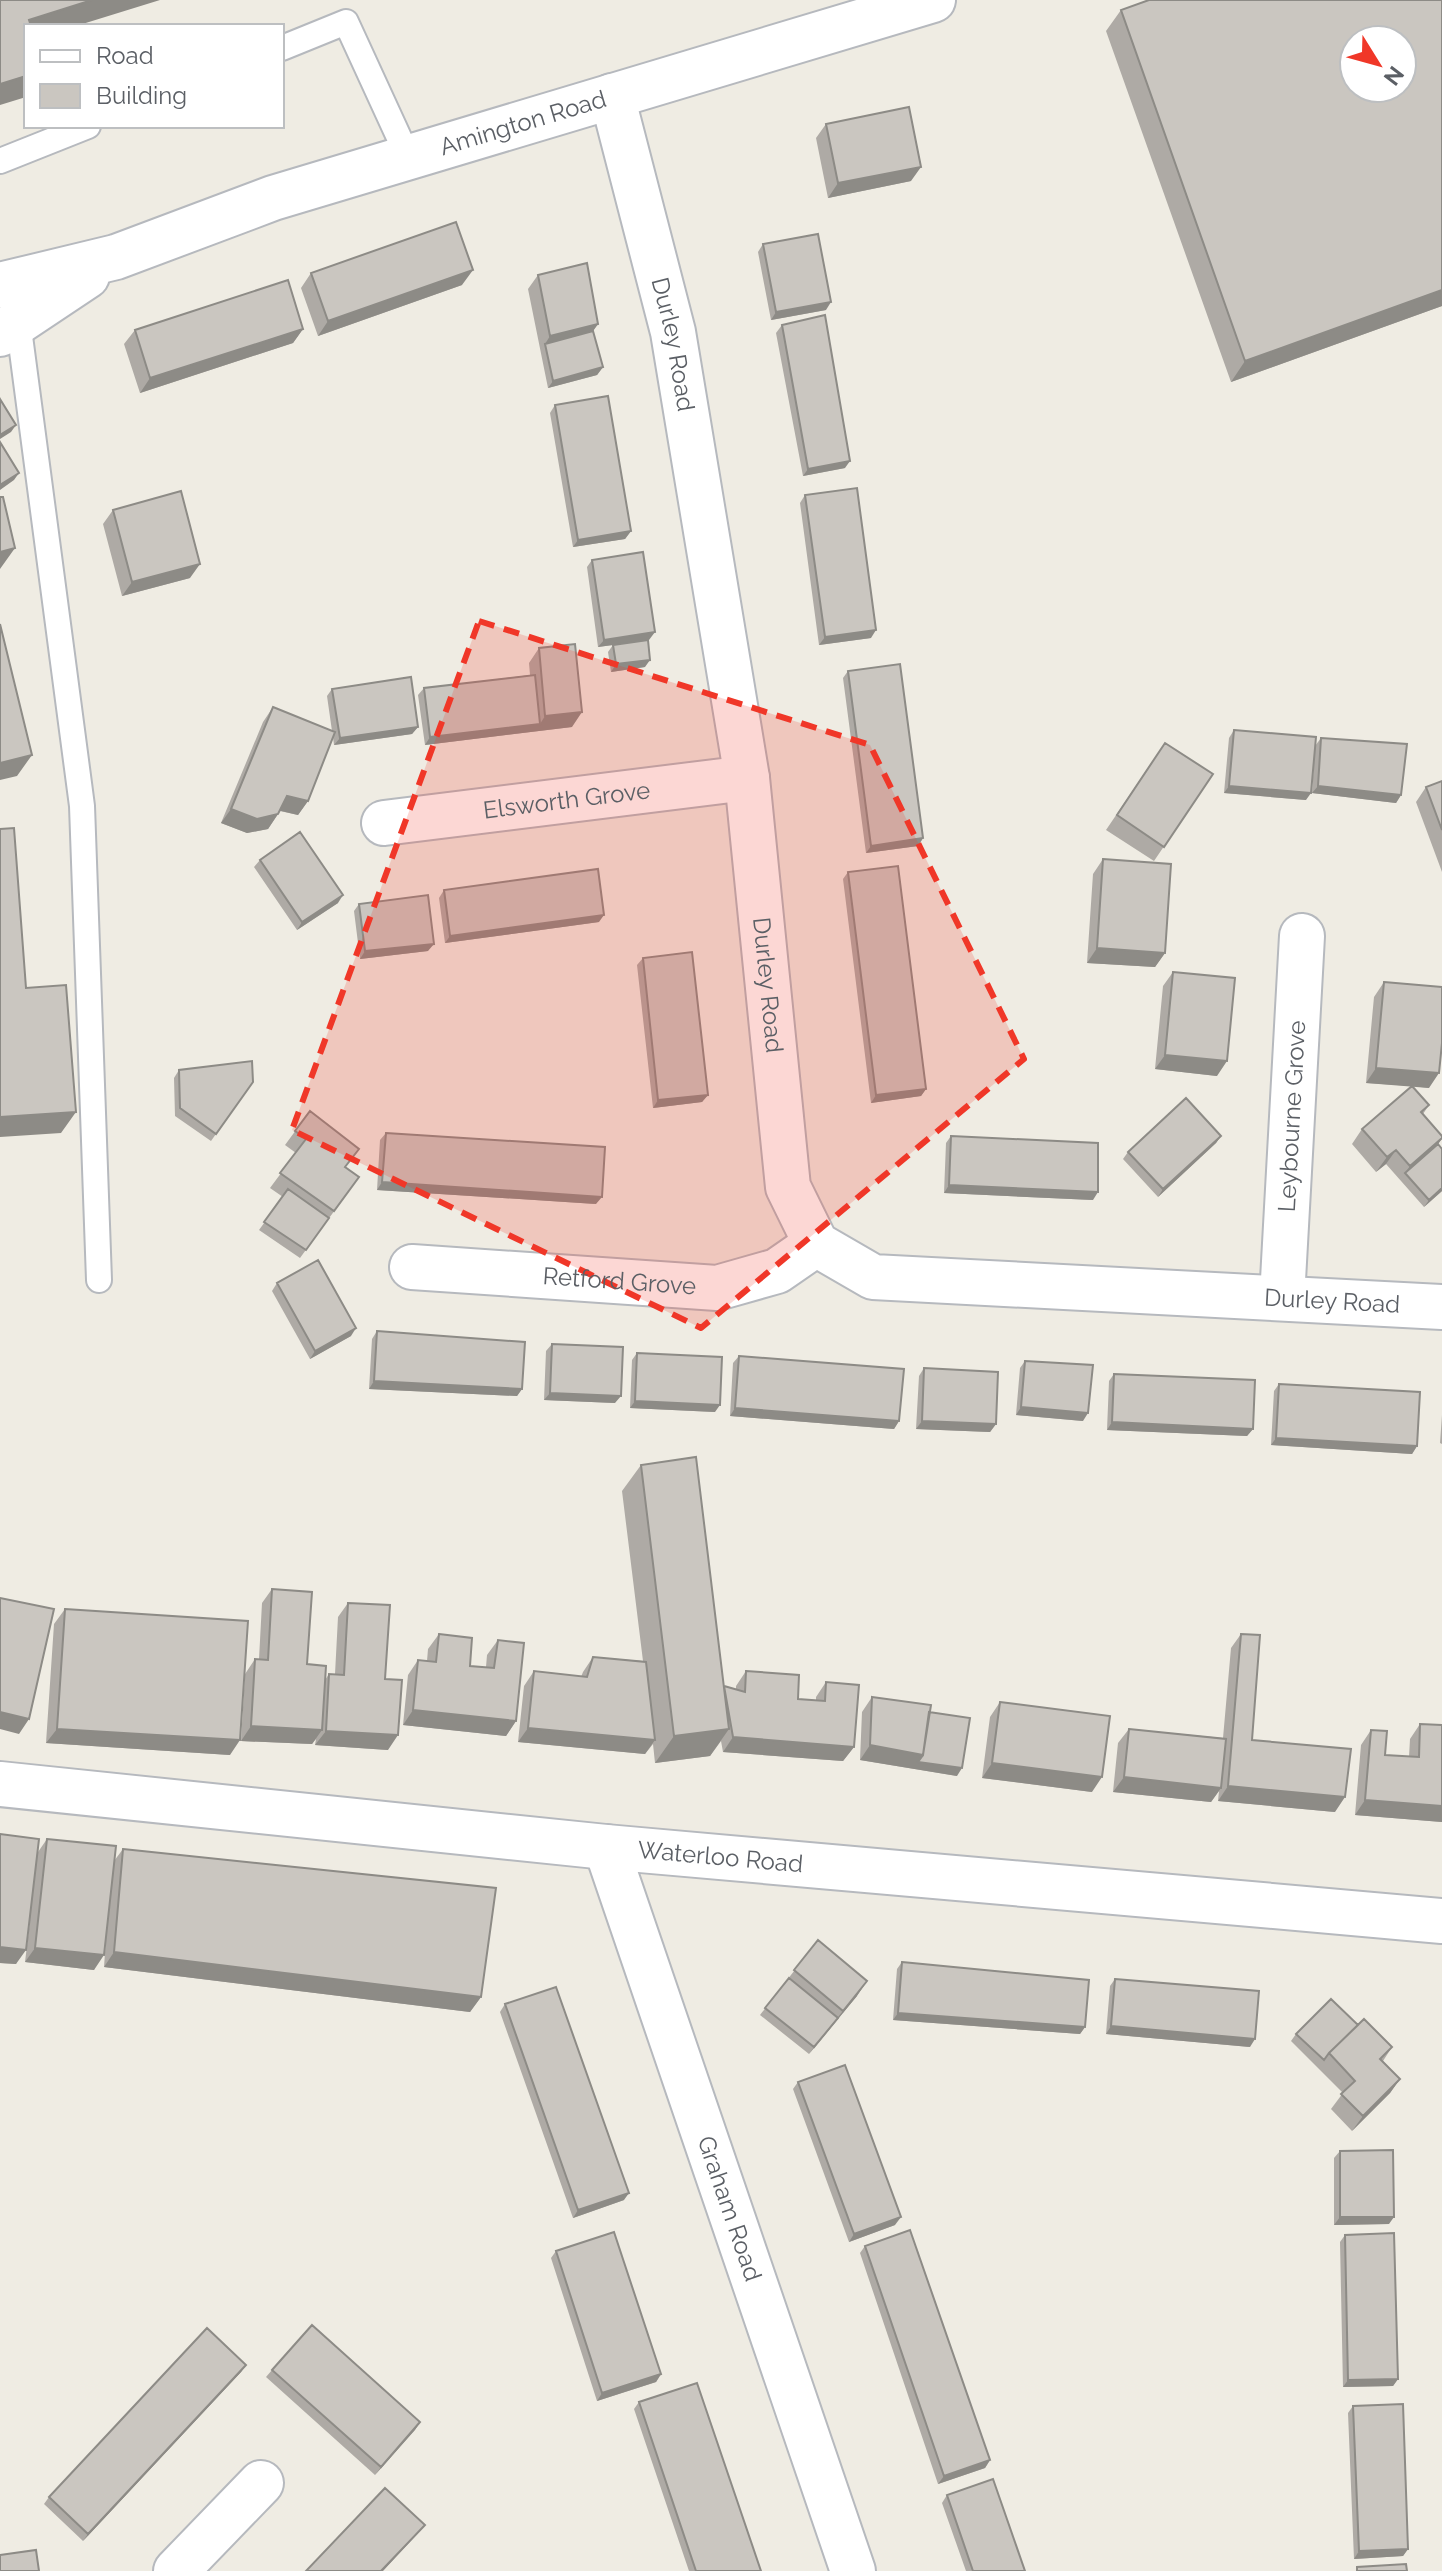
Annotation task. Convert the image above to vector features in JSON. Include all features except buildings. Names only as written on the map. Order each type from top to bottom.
[{"type":"street","name":"Amington Road","points":[[6,313],[116,257],[273,198],[933,0]]},
{"type":"street","name":"Durley Road","points":[[612,96],[673,332],[747,778],[788,1187],[816,1244],[873,1277],[1442,1307]]},
{"type":"street","name":"Elsworth Grove","points":[[384,823],[747,778]]},
{"type":"street","name":"Leybourne Grove","points":[[1282,1298],[1302,936]]},
{"type":"street","name":"Retford Grove","points":[[412,1267],[717,1288],[777,1271],[816,1244]]},
{"type":"street","name":"Waterloo Road","points":[[0,1784],[606,1847],[1442,1921]]},
{"type":"street","name":"Graham Road","points":[[606,1847],[853,2571]]},
{"type":"street","points":[[176,2571],[261,2483]]},
{"type":"lane","points":[[284,47],[346,22],[408,157]]},
{"type":"lane","points":[[0,161],[83,128]]},
{"type":"lane","points":[[6,313],[82,806],[99,1280]]},
{"type":"highlighted area","points":[[479,621],[870,745],[1024,1059],[701,1328],[292,1130]]}]
